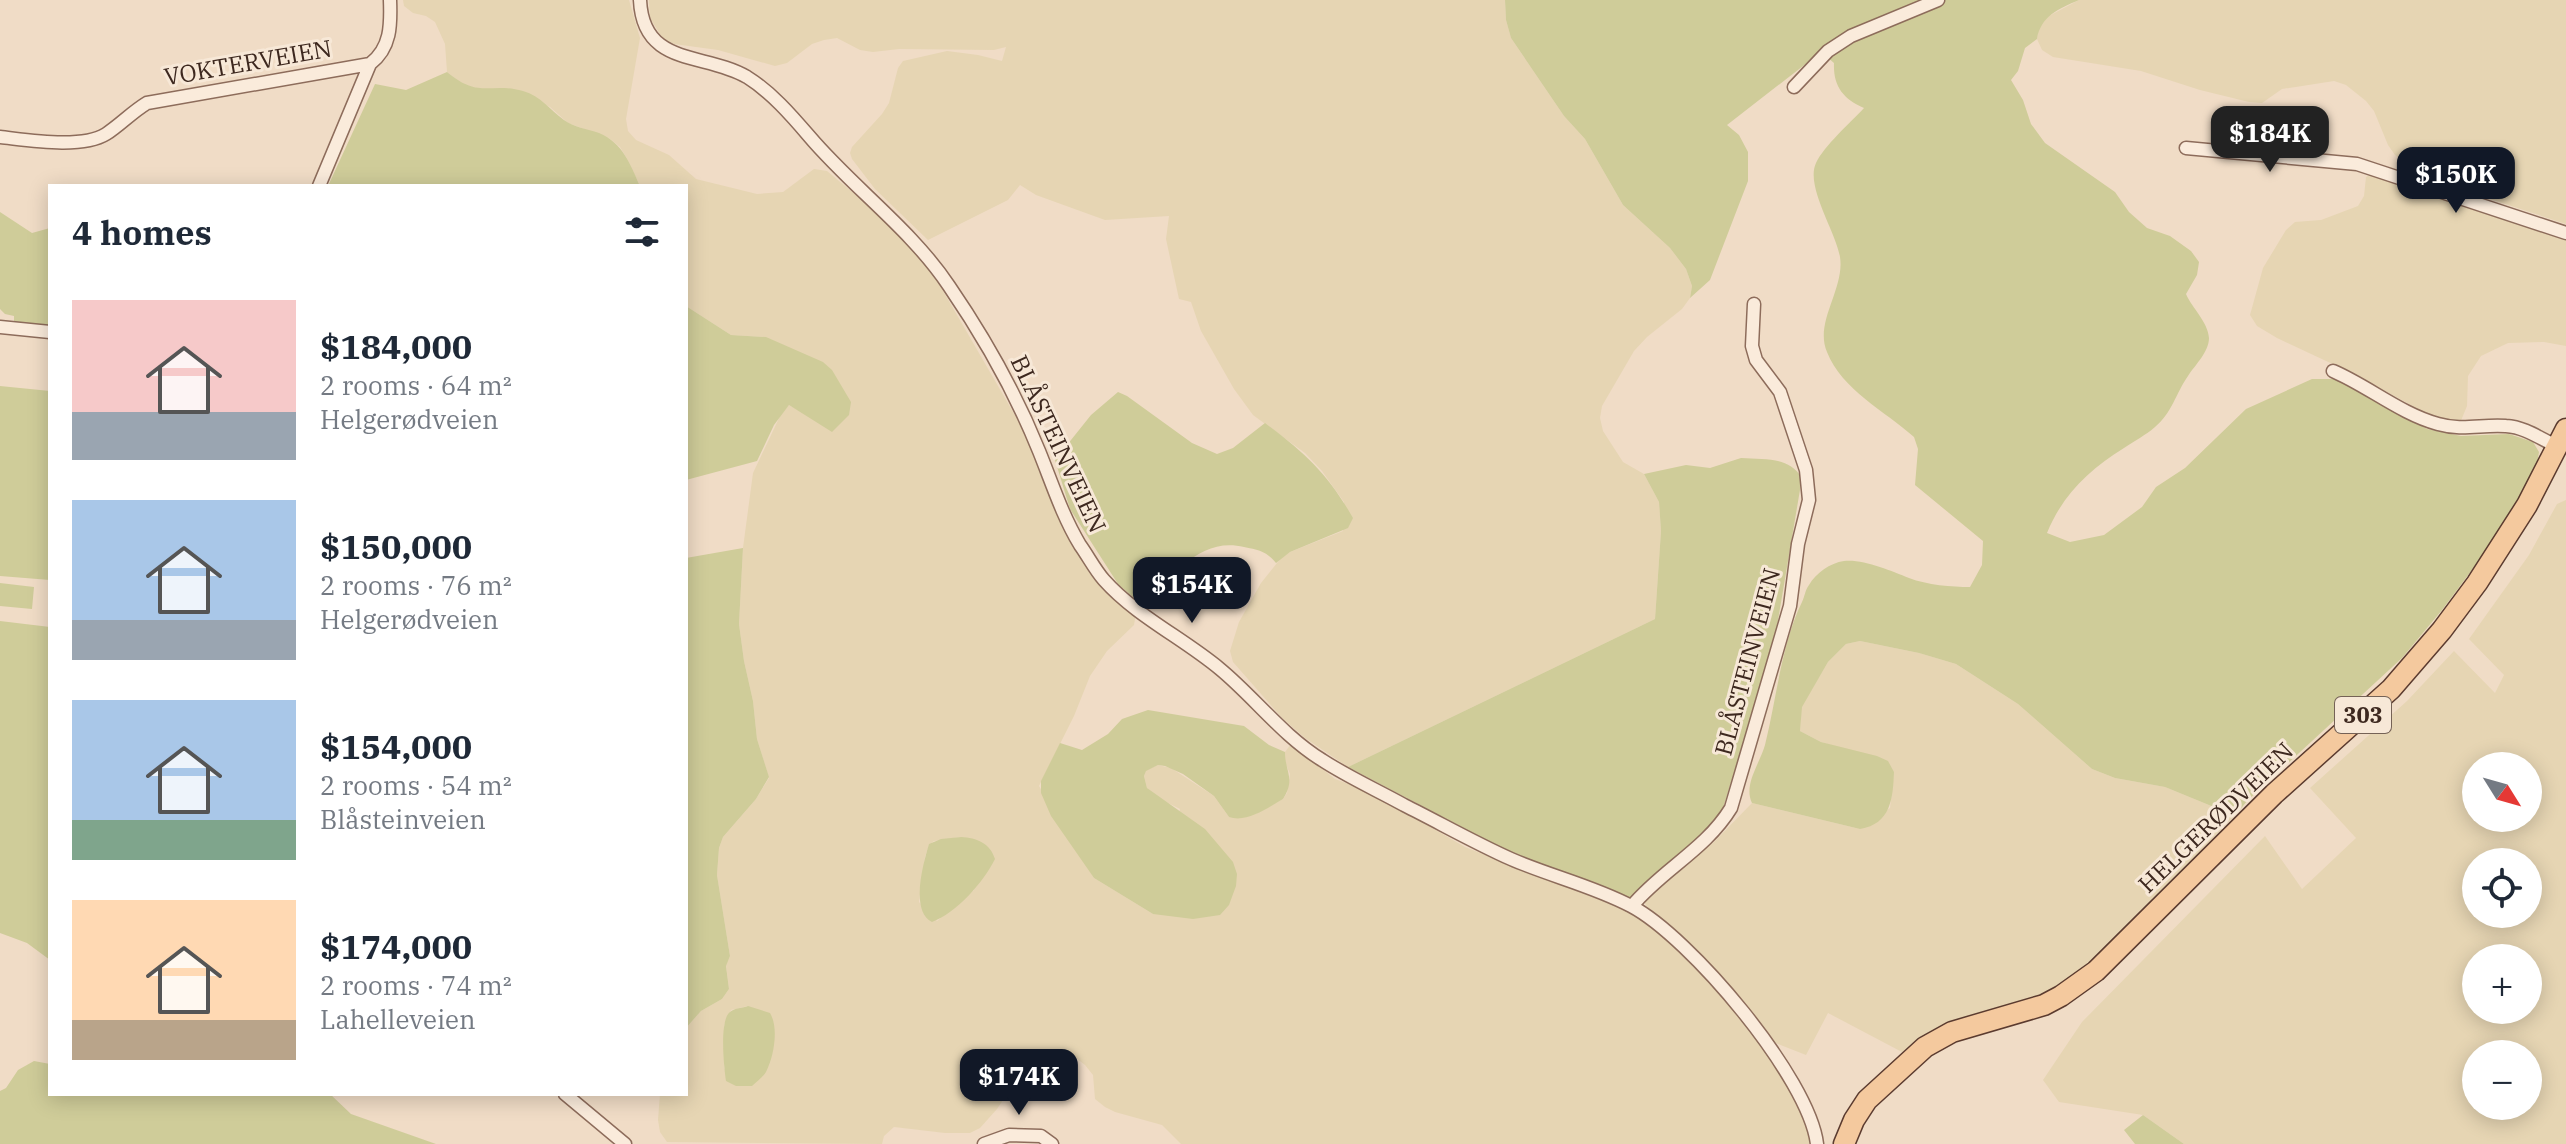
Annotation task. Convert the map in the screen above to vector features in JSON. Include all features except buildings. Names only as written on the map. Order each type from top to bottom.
[{"type":"main road","name":"HELGERØDVEIEN","points":[[1844,1144],[1867,1100],[1925,1047],[1952,1032],[2044,1005],[2096,971],[2274,794],[2391,689],[2442,630],[2477,583],[2527,505],[2562,438]]},
{"type":"street","name":"VOKTERVEIEN","points":[[320,184],[370,64],[380,56],[387,43],[391,24],[390,0]]},
{"type":"street","name":"BLÅSTEINVEIEN","points":[[640,0],[648,35],[658,44],[695,60],[725,66],[751,79],[776,100],[829,160],[924,252],[956,297],[998,368],[1034,439],[1055,496],[1078,542],[1105,580],[1134,607],[1220,669],[1318,758],[1511,859],[1632,906],[1666,932],[1707,970],[1777,1056],[1811,1117],[1817,1144]]},
{"type":"street","points":[[1794,87],[1828,51],[1851,36],[1938,0]]},
{"type":"street","name":"VOKTERVEIEN","points":[[0,137],[35,141],[96,139],[147,103],[370,64]]},
{"type":"street","points":[[2186,148],[2357,164],[2566,233]]},
{"type":"street","name":"BLÅSTEINVEIEN","points":[[1632,906],[1645,891],[1705,841],[1731,808],[1790,606],[1798,544],[1809,500],[1808,482],[1780,392],[1756,360],[1752,346],[1754,304]]},
{"type":"street","points":[[0,327],[48,332]]},
{"type":"street","name":"HELGERØDVEIEN","points":[[2333,371],[2437,424],[2459,428],[2505,426],[2562,438]]},
{"type":"street","points":[[567,1096],[625,1144]]},
{"type":"street","points":[[984,1144],[1018,1135],[1041,1136],[1052,1144]]},
{"type":"shaded area","points":[[403,0],[629,0],[640,38],[626,119],[628,131],[636,140],[669,155],[696,179],[757,194],[783,192],[814,169],[827,171],[880,215],[924,258],[1020,424],[1087,567],[1136,613],[1134,625],[1107,651],[1090,676],[1039,786],[1094,878],[1153,914],[1180,809],[1158,798],[1147,788],[1146,770],[1158,765],[1171,768],[1214,796],[1229,817],[1255,814],[1283,799],[1287,793],[1290,774],[1285,752],[1291,744],[1335,779],[1370,792],[1465,847],[1636,914],[1689,954],[1770,1052],[1800,1102],[1812,1144],[1181,1144],[1162,1125],[1105,1107],[1095,1099],[1093,1075],[1085,1065],[1076,1058],[1052,1053],[1030,1059],[997,1109],[980,1128],[970,1133],[894,1127],[884,1136],[882,1144],[667,1142],[660,1132],[658,1120],[660,1096],[688,1096],[688,1026],[701,1011],[722,999],[729,989],[726,965],[730,956],[717,875],[719,848],[723,837],[756,799],[769,778],[757,739],[739,624],[743,548],[753,473],[781,414],[789,405],[800,411],[766,337],[731,335],[688,307],[688,184],[639,184],[620,147],[610,139],[568,123],[550,107],[508,89],[484,90],[461,84],[447,72],[445,44],[435,22],[404,6]],"holes":[[[961,837],[974,890],[937,921],[919,902],[929,845],[934,841]],[[748,1006],[724,1070],[724,1025],[731,1010]]]},
{"type":"shaded area","points":[[649,0],[1505,0],[1511,38],[1564,116],[1585,139],[1623,205],[1670,248],[1686,269],[1692,286],[1690,298],[1682,309],[1634,351],[1602,406],[1600,418],[1603,431],[1623,462],[1644,474],[1659,502],[1661,531],[1655,619],[1348,767],[1282,718],[1233,662],[1230,651],[1239,622],[1261,583],[1281,558],[1343,531],[1344,502],[1305,453],[1253,415],[1234,389],[1201,331],[1191,302],[1179,299],[1166,239],[1169,216],[1105,220],[1036,195],[1020,185],[1008,200],[928,240],[875,189],[852,159],[852,147],[889,103],[898,68],[903,61],[947,51],[1002,61],[1006,47],[994,50],[899,49],[873,52],[860,50],[837,38],[812,44],[787,63],[775,66],[663,39],[650,18]]},
{"type":"shaded area","points":[[1505,0],[2079,0],[2058,10],[2042,24],[2037,39],[2025,48],[2018,71],[2011,80],[2023,100],[2031,124],[2045,143],[2115,192],[2129,212],[2147,228],[2170,236],[2191,251],[2199,262],[2197,275],[2186,294],[2206,326],[2209,338],[2204,353],[2161,421],[2099,465],[2078,484],[2061,506],[2047,533],[2070,542],[2104,535],[2142,507],[2156,487],[2185,468],[2246,409],[2312,379],[2336,379],[2358,388],[2427,429],[2461,436],[2509,434],[2533,442],[2539,452],[2537,464],[2510,519],[2402,658],[2239,811],[2226,812],[2165,787],[2115,778],[2092,769],[2018,704],[1956,664],[1860,641],[1846,644],[1828,662],[1802,707],[1800,731],[1821,742],[1888,761],[1894,772],[1894,782],[1884,816],[1878,822],[1860,829],[1752,803],[1751,781],[1765,745],[1789,636],[1815,576],[1834,564],[1852,561],[1924,582],[1970,587],[1982,565],[1983,541],[1915,485],[1918,449],[1914,437],[1853,389],[1834,365],[1824,341],[1824,329],[1838,281],[1840,257],[1818,196],[1814,173],[1825,149],[1864,108],[1841,91],[1835,78],[1834,63],[1821,52],[1727,125],[1739,135],[1748,152],[1748,181],[1710,280],[1690,298],[1692,286],[1686,269],[1670,248],[1623,205],[1585,139],[1564,116],[1511,38]]},
{"type":"shaded area","points":[[2079,0],[2566,0],[2566,224],[2426,178],[2395,155],[2366,101],[2346,85],[2334,81],[2282,89],[2262,103],[2249,102],[2141,71],[2053,57],[2042,50],[2037,39],[2039,27],[2045,18]]},
{"type":"shaded area","points":[[447,72],[476,88],[529,93],[568,122],[614,142],[625,155],[639,184],[329,184],[375,84],[406,90]]},
{"type":"shaded area","points":[[2369,175],[2566,240],[2566,346],[2544,342],[2508,343],[2481,356],[2468,376],[2467,406],[2460,423],[2431,416],[2356,375],[2277,338],[2257,326],[2250,315],[2263,268],[2286,230],[2295,222],[2321,220],[2358,206]]},
{"type":"shaded area","points":[[0,212],[32,233],[48,229],[48,336],[14,336],[14,316],[0,309]]},
{"type":"shaded area","points":[[688,307],[731,335],[766,337],[823,362],[832,370],[851,402],[849,415],[832,432],[789,405],[774,425],[757,461],[688,479]]},
{"type":"shaded area","points":[[0,386],[48,391],[48,580],[0,576]]},
{"type":"shaded area","points":[[1118,392],[1192,443],[1217,454],[1233,448],[1265,423],[1292,444],[1325,477],[1353,518],[1348,528],[1290,552],[1276,563],[1265,553],[1254,549],[1228,545],[1214,547],[1189,560],[1149,604],[1142,605],[1118,584],[1070,509],[1055,460],[1091,415]]},
{"type":"shaded area","points":[[1741,458],[1783,463],[1802,478],[1775,638],[1743,755],[1721,815],[1651,887],[1623,901],[1496,845],[1348,767],[1655,619],[1661,531],[1659,502],[1644,474],[1686,465],[1710,468]]},
{"type":"shaded area","points":[[2566,500],[2566,1144],[2184,1144],[2143,1115],[2059,1102],[2043,1080],[2082,1022],[2265,836],[2302,889],[2356,838],[2310,788],[2407,701],[2454,651],[2495,693],[2504,675],[2469,639],[2529,555],[2557,504]]},
{"type":"shaded area","points":[[743,548],[739,624],[757,739],[769,777],[756,799],[723,837],[719,848],[717,875],[730,956],[726,966],[729,989],[722,999],[701,1011],[688,1026],[688,558]]},
{"type":"shaded area","points":[[0,583],[34,587],[32,609],[0,606]]},
{"type":"shaded area","points":[[0,621],[48,627],[48,959],[27,943],[0,933]]},
{"type":"shaded area","points":[[1860,641],[1956,664],[2018,704],[2092,769],[2115,778],[2165,787],[2226,812],[2239,811],[2108,947],[2068,982],[2040,999],[1927,1035],[1902,1052],[1828,1013],[1806,1055],[1773,1042],[1693,950],[1644,902],[1714,842],[1752,803],[1860,829],[1890,808],[1894,772],[1800,731],[1801,707],[1828,662],[1846,644]]},
{"type":"shaded area","points":[[1148,710],[1244,726],[1269,745],[1285,752],[1289,786],[1283,799],[1243,818],[1229,817],[1214,796],[1183,774],[1165,766],[1158,765],[1146,771],[1144,776],[1147,788],[1205,829],[1233,862],[1237,874],[1236,886],[1229,905],[1220,915],[1193,919],[1153,914],[1094,878],[1051,816],[1041,793],[1041,781],[1060,743],[1082,750],[1108,734],[1122,719]]},
{"type":"shaded area","points":[[961,837],[982,842],[995,859],[968,896],[950,912],[932,922],[921,908],[920,898],[929,844]]},
{"type":"shaded area","points":[[748,1006],[770,1013],[774,1026],[773,1050],[763,1076],[752,1086],[736,1086],[726,1081],[724,1024],[730,1012]]},
{"type":"shaded area","points":[[34,1061],[48,1064],[48,1096],[332,1096],[351,1114],[436,1144],[0,1144],[0,1091],[6,1088],[18,1070]]},
{"type":"shaded area","points":[[2143,1115],[2184,1144],[2135,1144],[2124,1130]]}]
